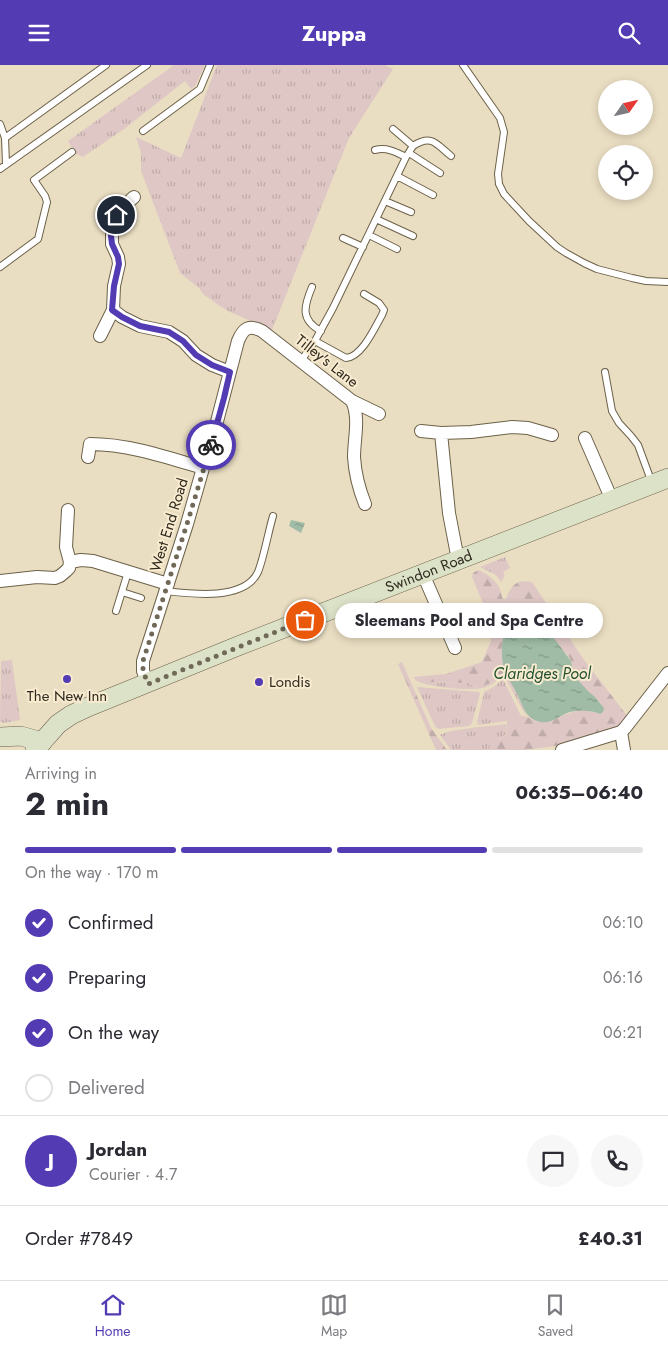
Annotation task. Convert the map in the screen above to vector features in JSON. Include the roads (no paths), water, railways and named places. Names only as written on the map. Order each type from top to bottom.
[{"type":"main road","name":"Swindon Road","points":[[42,747],[58,724],[71,715],[238,646],[660,481]]},
{"type":"main road","points":[[0,737],[21,736],[42,747]]},
{"type":"street","points":[[100,336],[112,310],[114,286],[119,264],[112,244],[112,229],[116,215],[134,197]]},
{"type":"street","points":[[112,310],[140,326],[169,332],[183,341],[196,355],[212,365],[230,372]]},
{"type":"street","name":"West End Road","points":[[148,684],[143,671],[143,661],[187,524],[214,433],[238,341],[245,330],[250,327],[257,329]]},
{"type":"street","name":"Tilley's Lane","points":[[257,329],[352,401],[379,414]]},
{"type":"street","points":[[352,401],[356,413],[354,460],[356,476],[365,504]]},
{"type":"street","points":[[421,431],[442,433],[471,432],[512,427],[528,428],[552,435]]},
{"type":"street","points":[[442,433],[449,513],[458,560]]},
{"type":"street","points":[[585,438],[612,500]]},
{"type":"street","points":[[88,457],[90,444],[108,444],[164,456],[203,468]]},
{"type":"street","points":[[0,581],[28,577],[55,578],[69,569],[70,562],[66,547],[68,510]]},
{"type":"street","points":[[70,562],[81,560],[93,561],[167,587]]},
{"type":"street","points":[[423,574],[455,647]]},
{"type":"street","points":[[562,750],[621,732],[667,676]]},
{"type":"street","points":[[621,732],[624,750]]},
{"type":"lane","points":[[5,138],[106,65]]},
{"type":"lane","points":[[0,169],[148,65]]},
{"type":"lane","points":[[143,131],[200,89],[210,65]]},
{"type":"lane","points":[[463,65],[500,118],[504,132],[498,174],[499,184],[504,194],[528,221],[557,247],[597,269],[632,278],[668,282]]},
{"type":"lane","points":[[0,124],[5,138],[6,165]]},
{"type":"lane","points":[[393,129],[414,146]]},
{"type":"lane","points":[[301,361],[321,331],[407,155],[422,140],[429,140],[433,141],[451,156]]},
{"type":"lane","points":[[376,150],[384,148],[407,155],[440,173]]},
{"type":"lane","points":[[0,267],[38,239],[47,202],[34,180],[72,152]]},
{"type":"lane","points":[[397,176],[433,195]]},
{"type":"lane","points":[[385,201],[411,212]]},
{"type":"lane","points":[[376,219],[413,236]]},
{"type":"lane","points":[[369,235],[397,249]]},
{"type":"lane","points":[[343,238],[363,247]]},
{"type":"lane","points":[[312,287],[306,307],[306,316],[311,325],[321,331]]},
{"type":"lane","points":[[315,341],[346,358],[355,356],[360,351],[384,310],[379,303],[364,294]]},
{"type":"lane","points":[[605,372],[612,411],[619,423],[632,436],[660,481]]},
{"type":"lane","points":[[167,587],[203,594],[233,591],[248,585],[258,571],[273,517]]},
{"type":"lane","points":[[116,611],[128,572]]},
{"type":"lane","points":[[122,592],[141,598]]},
{"type":"water","points":[[291,520],[305,523],[301,533],[289,526]]},
{"type":"water","name":"Claridges Pool","points":[[520,620],[538,623],[551,634],[571,661],[574,676],[604,708],[603,712],[600,714],[589,711],[574,711],[546,722],[537,721],[529,716],[507,676],[502,656],[506,629],[511,623]]},
{"type":"place","name":"Sleemans Pool and Spa Centre","points":[[305,620]]},
{"type":"place","name":"The New Inn","points":[[67,679]]},
{"type":"place","name":"Londis","points":[[259,682]]}]
